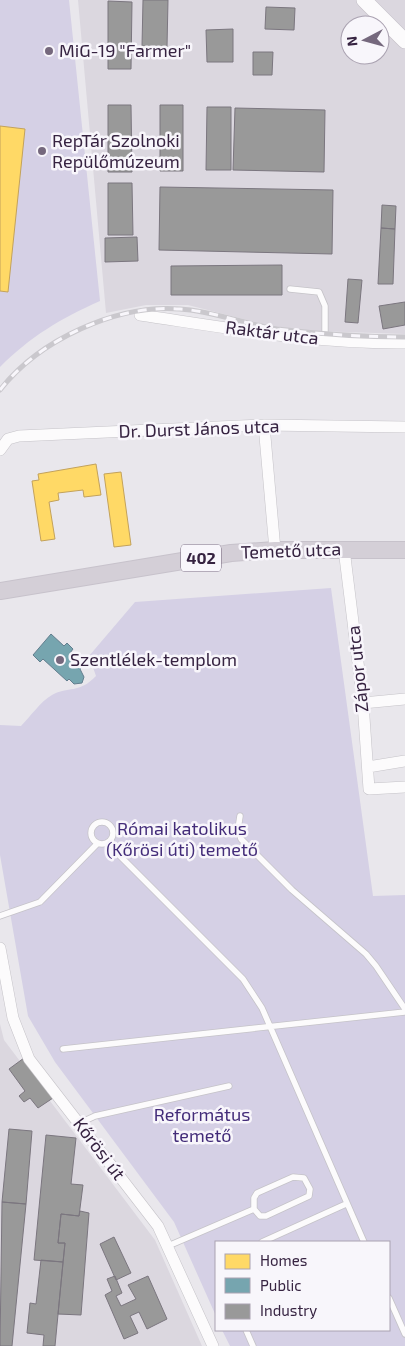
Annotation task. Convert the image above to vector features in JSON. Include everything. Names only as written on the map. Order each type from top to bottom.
[{"type":"main road","name":"Temető utca","points":[[0,591],[231,553],[275,550],[405,550]]},
{"type":"street","points":[[364,0],[405,41]]},
{"type":"street","name":"Raktár utca","points":[[140,315],[260,333],[360,344],[405,343]]},
{"type":"street","points":[[264,425],[275,550]]},
{"type":"street","name":"Dr. Durst János utca","points":[[0,450],[8,440],[19,436],[264,425],[405,427]]},
{"type":"street","name":"Zápor utca","points":[[344,549],[363,703],[369,789],[405,787]]},
{"type":"street","points":[[363,703],[405,699]]},
{"type":"street","points":[[368,767],[405,761]]},
{"type":"street","name":"Kőrösi út","points":[[0,948],[13,1018],[29,1059],[158,1226],[213,1346]]},
{"type":"lane","points":[[290,289],[319,292],[325,306],[325,339]]},
{"type":"lane","points":[[63,1049],[270,1027],[405,1010],[366,954],[292,890],[241,839],[238,829],[240,816]]},
{"type":"lane","points":[[0,916],[40,902],[97,844],[107,843],[112,838],[113,832],[110,826],[102,822],[93,826],[90,832],[92,839],[97,844]]},
{"type":"lane","points":[[107,843],[243,979],[262,1008],[364,1241]]},
{"type":"lane","points":[[80,1123],[95,1116],[229,1086]]},
{"type":"lane","points":[[293,1177],[304,1178],[310,1188],[309,1196],[303,1200],[266,1216],[260,1216],[254,1209],[256,1193],[293,1177]]},
{"type":"lane","points":[[264,1241],[346,1204]]},
{"type":"lane","points":[[168,1246],[254,1209]]},
{"type":"lane","points":[[390,1300],[405,1334]]},
{"type":"lane","points":[[246,1331],[253,1346]]},
{"type":"shaded area","points":[[78,0],[405,0],[405,334],[286,330],[188,305],[146,305],[106,313]]},
{"type":"shaded area","points":[[0,1024],[4,1040],[155,1240],[202,1346],[0,1346]]},
{"type":"green space","name":"RepTár Szolnoki Repülőmúzeum","points":[[0,0],[69,0],[100,301],[47,329],[23,346],[0,367]]},
{"type":"green space","name":"Római katolikus (Kőrösi úti) temető","points":[[331,588],[373,896],[405,895],[405,1346],[230,1346],[222,1331],[390,1331],[390,1241],[215,1241],[215,1314],[174,1222],[55,1062],[28,1016],[0,855],[0,725],[21,726],[52,695],[79,688],[90,682],[96,676],[89,656],[135,602]]},
{"type":"building: Homes","points":[[0,126],[25,129],[8,292],[0,291]]},
{"type":"building: Homes","points":[[96,464],[101,495],[84,497],[83,490],[58,493],[59,500],[49,502],[55,539],[41,541],[32,481],[39,480],[38,474]]},
{"type":"building: Homes","points":[[121,472],[131,545],[114,547],[104,474]]},
{"type":"building: Public","name":"Szentlélek-templom","points":[[51,634],[64,646],[67,643],[73,649],[70,653],[82,667],[80,669],[84,677],[82,683],[74,684],[69,679],[67,681],[43,659],[40,662],[33,655]]},
{"type":"building: Industry","points":[[143,0],[168,0],[167,47],[142,46]]},
{"type":"building: Industry","points":[[108,1],[132,2],[131,69],[108,69]]},
{"type":"building: Industry","points":[[266,7],[295,8],[294,30],[265,29]]},
{"type":"building: Industry","points":[[233,29],[233,62],[207,62],[206,30]]},
{"type":"building: Industry","points":[[253,52],[273,52],[272,75],[253,75]]},
{"type":"building: Industry","points":[[108,105],[131,105],[132,172],[108,172]]},
{"type":"building: Industry","points":[[160,105],[183,105],[183,171],[160,171]]},
{"type":"building: Industry","points":[[207,107],[231,107],[231,170],[206,170]]},
{"type":"building: Industry","points":[[235,108],[325,110],[324,172],[233,170]]},
{"type":"building: Industry","points":[[108,183],[132,183],[133,235],[108,235]]},
{"type":"building: Industry","points":[[160,187],[333,190],[332,254],[159,250]]},
{"type":"building: Industry","points":[[382,205],[396,206],[395,229],[381,228]]},
{"type":"building: Industry","points":[[381,228],[395,229],[393,284],[378,284]]},
{"type":"building: Industry","points":[[137,237],[138,261],[105,262],[105,238]]},
{"type":"building: Industry","points":[[282,265],[282,295],[171,295],[171,266]]},
{"type":"building: Industry","points":[[348,279],[362,280],[358,323],[345,322]]},
{"type":"building: Industry","points":[[405,302],[405,325],[383,329],[379,306]]},
{"type":"building: Industry","points":[[24,1058],[53,1098],[38,1108],[30,1098],[24,1102],[19,1096],[25,1091],[9,1069]]},
{"type":"building: Industry","points":[[9,1129],[32,1131],[26,1204],[2,1202]]},
{"type":"building: Industry","points":[[46,1135],[76,1138],[71,1184],[83,1185],[79,1216],[61,1214],[58,1243],[65,1243],[63,1262],[34,1260]]},
{"type":"building: Industry","points":[[2,1202],[26,1204],[12,1346],[0,1346]]},
{"type":"building: Industry","points":[[80,1211],[89,1213],[81,1315],[58,1314],[65,1243],[58,1243],[61,1214],[79,1216]]},
{"type":"building: Industry","points":[[114,1237],[131,1273],[116,1280],[100,1244]]},
{"type":"building: Industry","points":[[41,1260],[63,1262],[55,1346],[43,1346],[44,1335],[27,1333],[30,1303],[36,1304]]},
{"type":"building: Industry","points":[[115,1276],[122,1293],[116,1296],[121,1306],[136,1299],[128,1285],[148,1276],[167,1319],[147,1329],[139,1312],[130,1316],[138,1333],[124,1339],[105,1295],[112,1291],[107,1279]]},
{"type":"railway","points":[[0,390],[16,372],[57,341],[105,319],[155,309],[192,310],[265,327],[293,331],[357,336],[405,337]]},
{"type":"place","name":"MiG-19 \"Farmer\"","points":[[49,51]]},
{"type":"place","name":"RepTár Szolnoki Repülőmúzeum","points":[[42,151]]},
{"type":"place","name":"Szentlélek-templom","points":[[60,660]]},
{"type":"park label","name":"Református temető","points":[[202,1125]]}]
